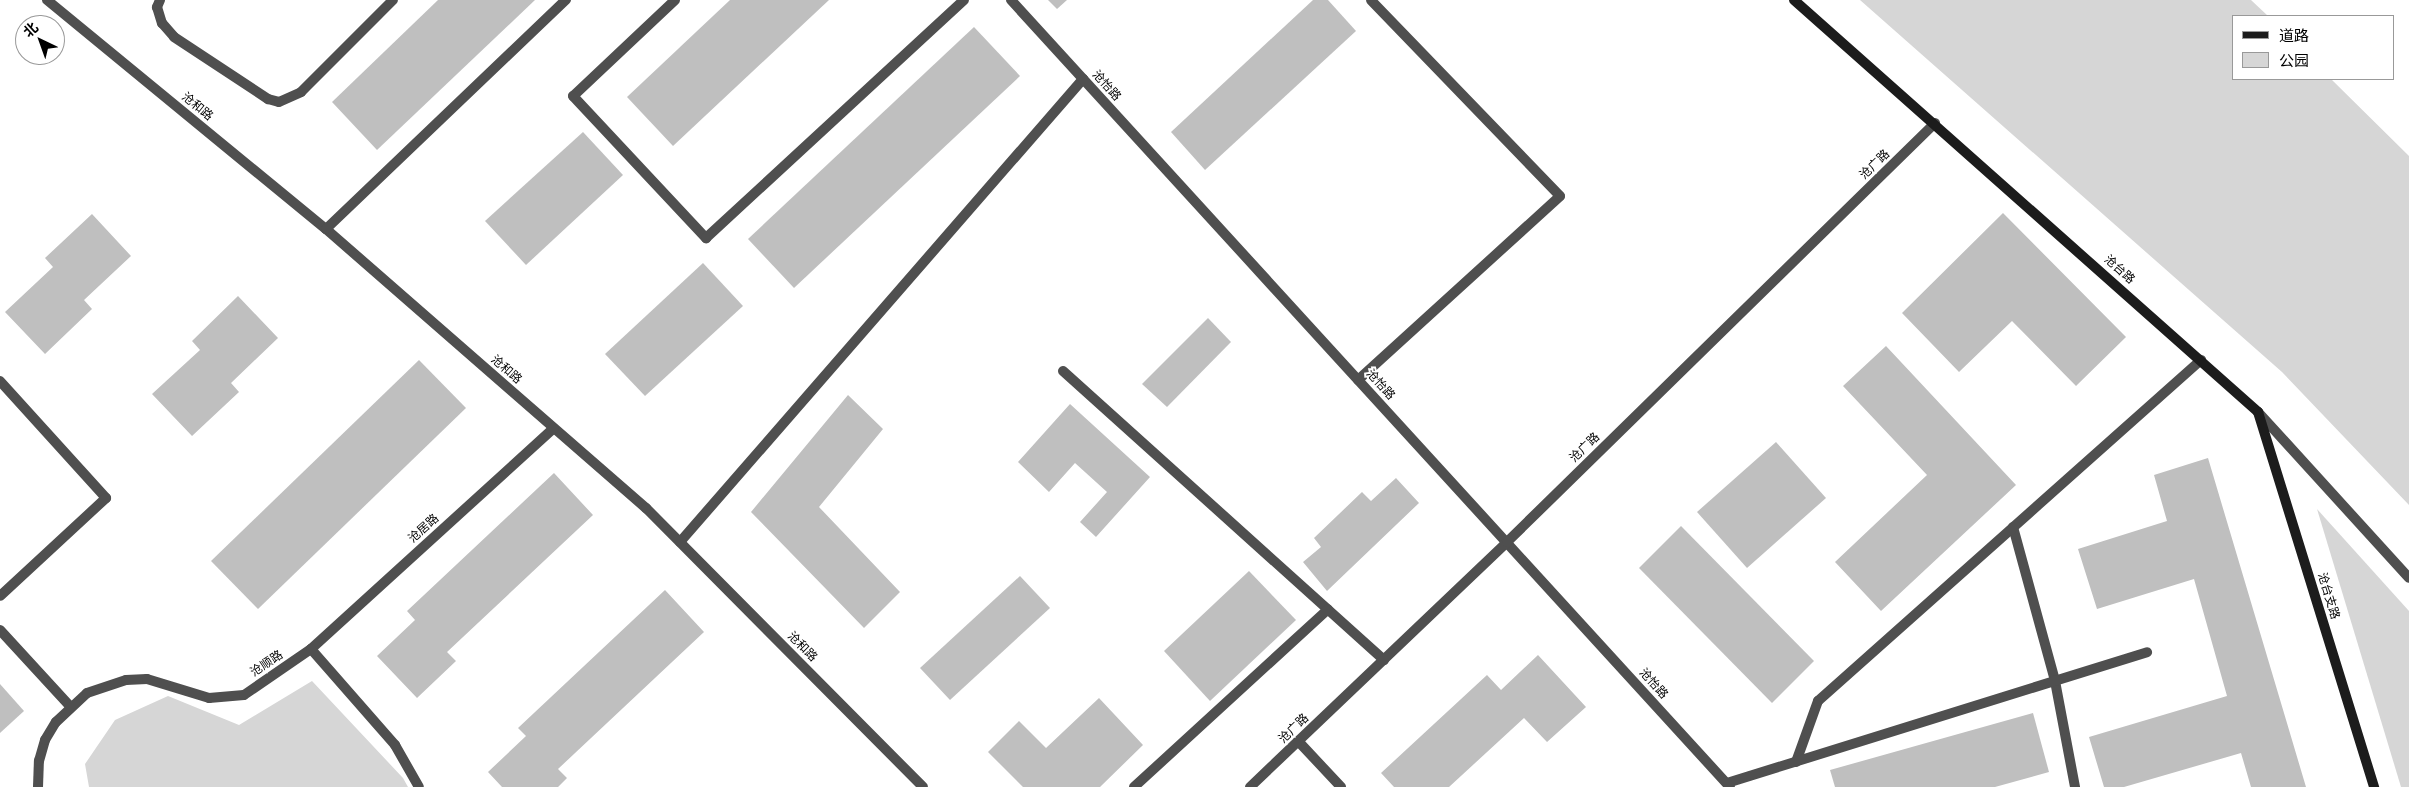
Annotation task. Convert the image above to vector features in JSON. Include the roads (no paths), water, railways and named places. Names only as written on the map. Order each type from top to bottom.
[{"type":"street","name":"沧和路","points":[[47,0],[326,229],[554,428],[680,542],[923,787]]},
{"type":"street","points":[[160,0],[157,7],[162,23],[174,37],[268,99],[279,102],[301,92],[393,0]]},
{"type":"street","points":[[326,229],[566,0]]},
{"type":"street","points":[[675,0],[573,96],[706,238],[964,0]]},
{"type":"street","name":"沧怡路","points":[[1011,0],[1728,785]]},
{"type":"street","points":[[1358,380],[1560,196],[1371,0]]},
{"type":"street","name":"沧台路","points":[[1794,0],[2258,412],[2409,578]]},
{"type":"street","points":[[680,542],[1083,79]]},
{"type":"street","name":"沧广路","points":[[1250,787],[1507,542],[1935,124]]},
{"type":"street","points":[[1796,762],[1818,701],[2201,360]]},
{"type":"street","points":[[1064,370],[1384,660]]},
{"type":"street","points":[[0,381],[106,498],[0,596]]},
{"type":"street","name":"沧台支路","points":[[2258,412],[2374,787]]},
{"type":"street","name":"沧居路","points":[[311,649],[554,428]]},
{"type":"street","points":[[2013,527],[2055,681],[2075,787]]},
{"type":"street","points":[[1134,787],[1328,610]]},
{"type":"street","points":[[0,630],[70,706]]},
{"type":"street","points":[[311,649],[395,745],[419,787]]},
{"type":"street","name":"沧顺路","points":[[38,787],[39,761],[45,740],[70,706],[87,693],[126,680],[167,683],[209,698],[244,694],[311,649]]},
{"type":"street","points":[[1728,785],[2147,652]]},
{"type":"street","points":[[1298,741],[1342,787]]}]
